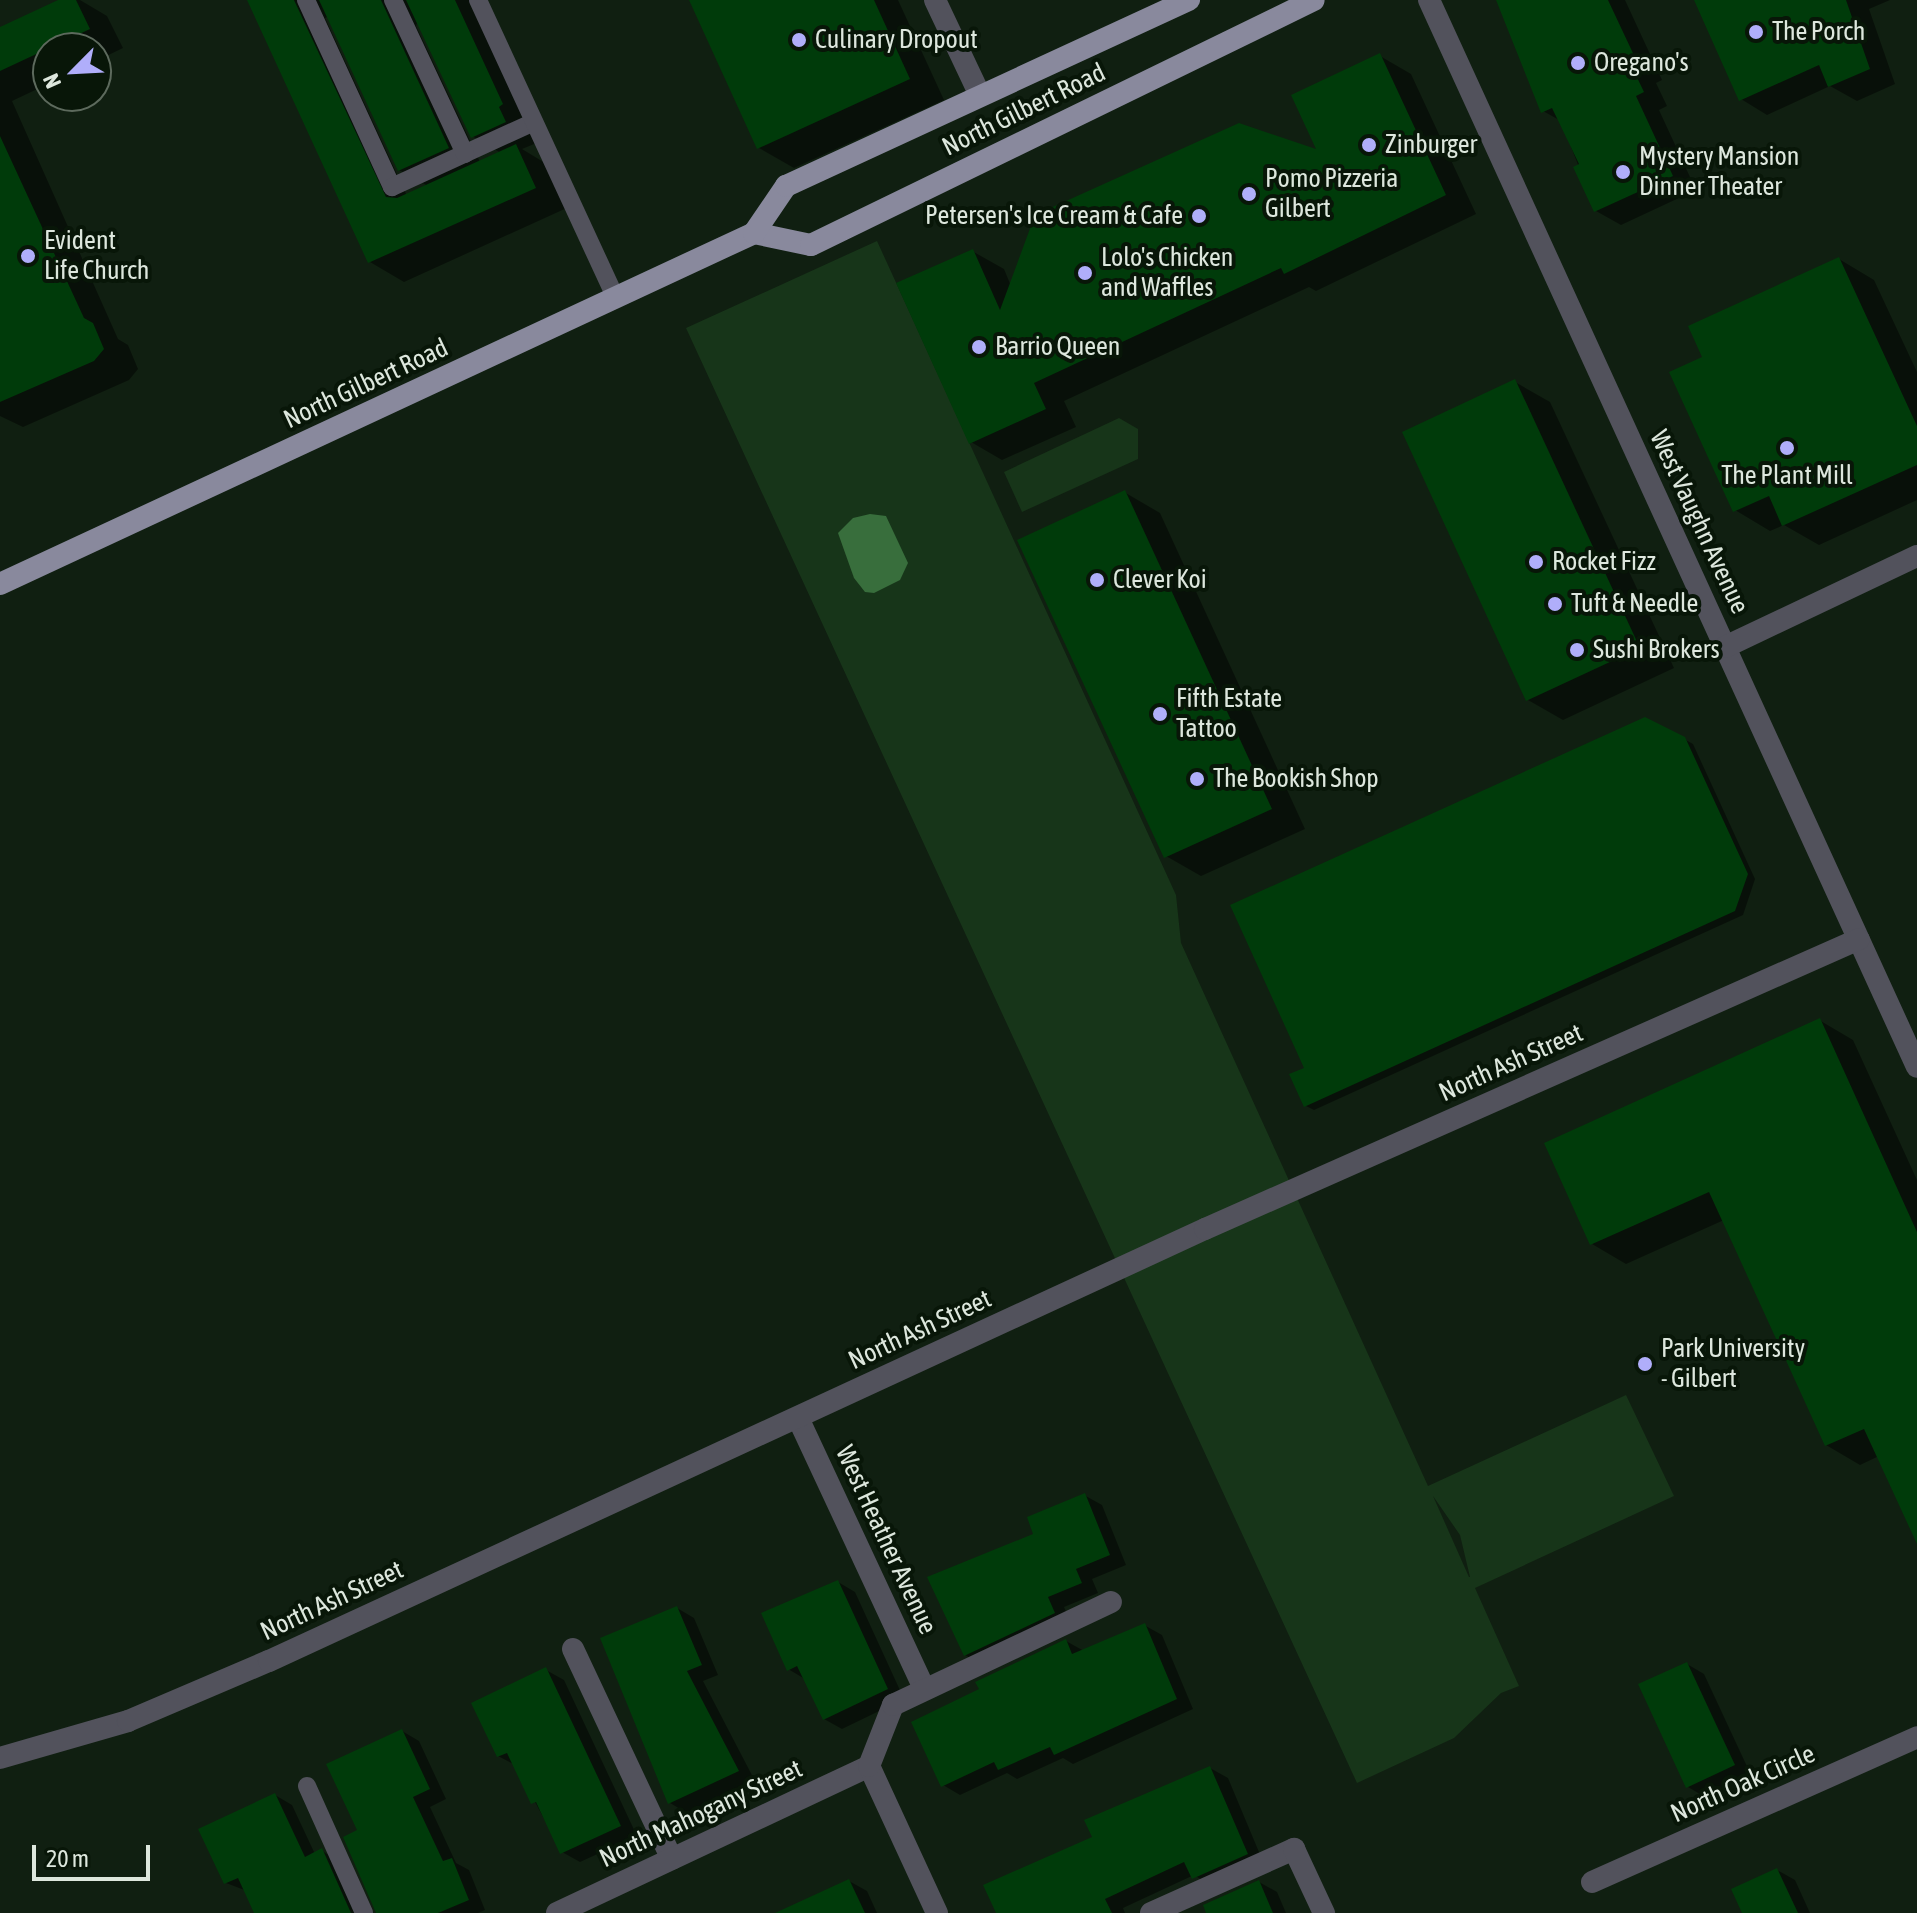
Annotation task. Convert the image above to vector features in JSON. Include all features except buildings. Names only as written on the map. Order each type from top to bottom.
[{"type":"main road","name":"North Gilbert Road","points":[[0,584],[754,233],[786,186],[1189,0]]},
{"type":"main road","name":"North Gilbert Road","points":[[754,233],[811,245],[1314,0]]},
{"type":"street","points":[[935,0],[980,95]]},
{"type":"street","name":"West Vaughn Avenue","points":[[1429,0],[1917,1067]]},
{"type":"street","points":[[1725,647],[1917,556]]},
{"type":"street","name":"North Ash Street","points":[[0,1758],[128,1721],[255,1667],[1205,1229],[1859,939]]},
{"type":"street","name":"West Heather Avenue","points":[[798,1418],[923,1686]]},
{"type":"street","points":[[937,1913],[869,1766],[893,1705],[923,1686],[1111,1602]]},
{"type":"street","points":[[573,1649],[672,1859]]},
{"type":"street","name":"North Oak Circle","points":[[1592,1882],[1917,1737]]},
{"type":"street","name":"North Mahogany Street","points":[[557,1913],[869,1766]]},
{"type":"street","points":[[1151,1913],[1294,1849],[1324,1913]]},
{"type":"lane","points":[[306,0],[392,187],[534,122]]},
{"type":"lane","points":[[393,0],[465,154]]},
{"type":"lane","points":[[478,0],[616,298]]},
{"type":"lane","points":[[307,1786],[364,1913]]},
{"type":"shaded area","points":[[877,241],[1176,895],[1181,943],[1428,1486],[1626,1395],[1674,1496],[1475,1588],[1519,1686],[1501,1693],[1454,1738],[1357,1783],[686,328]],"holes":[[[1433,1496],[1460,1535],[1470,1577]]]},
{"type":"shaded area","points":[[1119,418],[1138,429],[1138,459],[1022,512],[1004,472]]},
{"type":"shaded area","points":[[870,514],[886,516],[908,563],[900,580],[874,593],[865,592],[854,578],[838,533],[853,518]]},
{"type":"place","name":"The Porch","points":[[1756,32]]},
{"type":"place","name":"Culinary Dropout","points":[[799,40]]},
{"type":"place","name":"Oregano's","points":[[1578,63]]},
{"type":"place","name":"Zinburger","points":[[1369,145]]},
{"type":"place","name":"Mystery Mansion Dinner Theater","points":[[1623,172]]},
{"type":"place","name":"Pomo Pizzeria Gilbert","points":[[1249,194]]},
{"type":"place","name":"Petersen's Ice Cream & Cafe","points":[[1199,216]]},
{"type":"place","name":"Evident Life Church","points":[[28,256]]},
{"type":"place","name":"Lolo's Chicken and Waffles","points":[[1085,273]]},
{"type":"place","name":"Barrio Queen","points":[[979,347]]},
{"type":"place","name":"The Plant Mill","points":[[1787,448]]},
{"type":"place","name":"Rocket Fizz","points":[[1536,562]]},
{"type":"place","name":"Clever Koi","points":[[1097,580]]},
{"type":"place","name":"Tuft & Needle","points":[[1555,604]]},
{"type":"place","name":"Sushi Brokers","points":[[1577,650]]},
{"type":"place","name":"Fifth Estate Tattoo","points":[[1160,714]]},
{"type":"place","name":"The Bookish Shop","points":[[1197,779]]},
{"type":"place","name":"Park University - Gilbert","points":[[1645,1364]]}]
